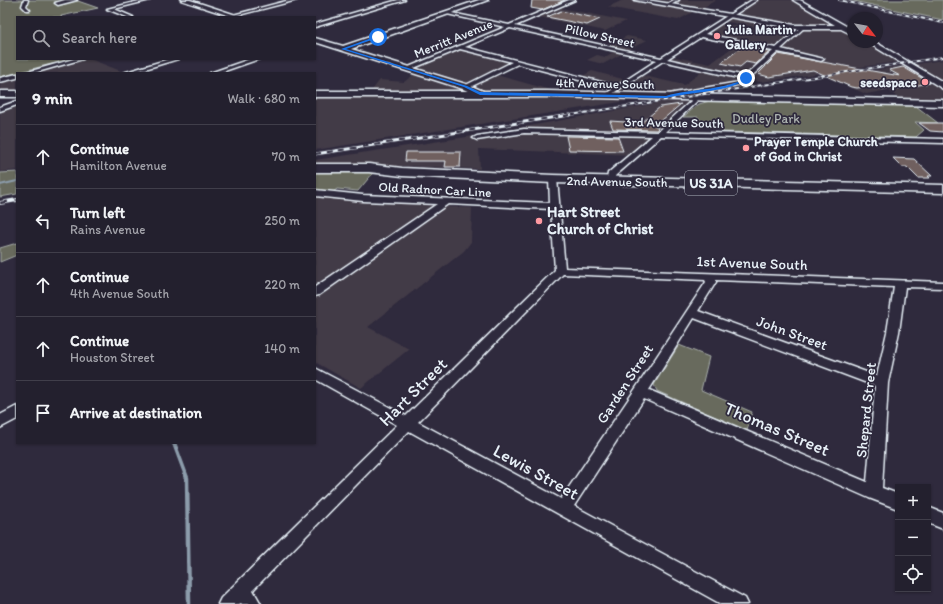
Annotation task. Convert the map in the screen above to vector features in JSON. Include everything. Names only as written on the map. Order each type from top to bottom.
[{"type":"main road","name":"4th Avenue South","points":[[316,94],[480,93],[943,103]]},
{"type":"main road","points":[[0,94],[16,94]]},
{"type":"main road","points":[[0,98],[16,99]]},
{"type":"main road","name":"2nd Avenue South","points":[[316,168],[348,167],[402,172],[553,179],[943,189]]},
{"type":"street","points":[[26,0],[23,4],[28,9]]},
{"type":"street","points":[[58,3],[74,0]]},
{"type":"street","points":[[128,16],[109,9],[148,0]]},
{"type":"street","points":[[184,0],[235,16]]},
{"type":"street","points":[[241,16],[296,0]]},
{"type":"street","points":[[316,26],[403,0]]},
{"type":"street","points":[[343,49],[485,0]]},
{"type":"street","name":"Merritt Avenue","points":[[407,69],[573,0]]},
{"type":"street","points":[[638,0],[802,27],[841,27]]},
{"type":"street","points":[[667,5],[677,0]]},
{"type":"street","points":[[607,95],[755,0]]},
{"type":"street","points":[[796,0],[847,30]]},
{"type":"street","name":"Pillow Street","points":[[449,12],[746,78]]},
{"type":"street","points":[[666,97],[737,84],[778,51],[802,27]]},
{"type":"street","points":[[701,35],[821,59]]},
{"type":"street","points":[[316,40],[466,86],[480,93]]},
{"type":"street","points":[[460,47],[618,88]]},
{"type":"street","points":[[880,48],[943,86]]},
{"type":"street","points":[[31,72],[76,60]]},
{"type":"street","points":[[130,72],[172,60]]},
{"type":"street","points":[[216,72],[253,60]]},
{"type":"street","points":[[466,86],[517,62]]},
{"type":"street","points":[[0,80],[16,76]]},
{"type":"street","points":[[611,180],[611,175],[659,134],[694,101],[692,98]]},
{"type":"street","points":[[0,109],[16,103]]},
{"type":"street","name":"3rd Avenue South","points":[[477,138],[524,131],[943,141]]},
{"type":"street","points":[[553,179],[560,271]]},
{"type":"street","name":"Old Radnor Car Line","points":[[316,193],[350,198],[444,203],[554,206]]},
{"type":"street","points":[[316,291],[444,203]]},
{"type":"street","name":"1st Avenue South","points":[[560,271],[943,285]]},
{"type":"street","name":"Hart Street","points":[[227,604],[560,271]]},
{"type":"street","name":"Garden Street","points":[[563,509],[711,282],[710,276]]},
{"type":"street","name":"Shepard Street","points":[[874,492],[882,383],[893,332],[900,284]]},
{"type":"street","name":"John Street","points":[[691,313],[882,383]]},
{"type":"street","name":"Lewis Street","points":[[316,374],[738,604]]},
{"type":"street","name":"Thomas Street","points":[[640,392],[895,501]]},
{"type":"street","points":[[0,422],[16,413]]},
{"type":"street","points":[[931,516],[943,521]]},
{"type":"street","points":[[242,589],[252,604]]},
{"type":"shaded area","points":[[623,0],[716,0],[699,10],[679,7],[676,9],[693,12],[678,20],[608,7]]},
{"type":"shaded area","points":[[741,0],[796,0],[847,30],[847,48],[880,48],[903,61],[761,82],[746,78],[741,83],[316,150],[316,94],[369,94],[380,80],[404,82],[417,72],[407,69],[460,47],[517,62],[493,74],[554,91],[549,94],[607,95],[618,89],[578,78],[592,71],[630,81],[640,75],[684,85],[704,70],[663,60],[670,56],[710,64],[737,43],[701,35],[720,23],[753,29],[755,27],[723,21],[752,2]]},
{"type":"shaded area","points":[[556,7],[626,21],[605,31],[534,16]]},
{"type":"shaded area","points":[[627,36],[647,40],[603,64],[587,60],[597,55],[605,57],[617,50],[605,47]]},
{"type":"shaded area","points":[[76,60],[93,60],[123,72],[31,72]]},
{"type":"shaded area","points":[[943,60],[943,86],[909,65]]},
{"type":"shaded area","points":[[905,65],[943,90],[943,101],[901,100],[888,90],[866,94],[828,78]]},
{"type":"shaded area","points":[[16,76],[16,94],[0,94],[0,80]]},
{"type":"shaded area","points":[[674,100],[694,101],[635,155],[479,149],[480,169],[347,164],[316,165],[316,160],[473,136]]},
{"type":"shaded area","points":[[16,106],[16,170],[0,172],[0,112]]},
{"type":"shaded area","points":[[316,196],[363,201],[472,208],[471,242],[464,251],[368,327],[409,349],[361,388],[316,363]]},
{"type":"green space","points":[[0,0],[75,0],[98,8],[61,16],[16,16],[16,60],[67,60],[0,77]]},
{"type":"green space","points":[[849,0],[943,0],[943,20]]},
{"type":"green space","name":"Dudley Park","points":[[710,101],[916,106],[938,123],[915,122],[924,130],[916,137],[723,132],[716,121],[700,121],[698,117],[683,117],[699,104]]},
{"type":"green space","points":[[350,170],[373,173],[358,191],[337,189],[333,192],[316,190],[316,172]]},
{"type":"green space","points":[[16,172],[16,194],[0,197],[0,173]]},
{"type":"green space","points":[[16,243],[16,255],[0,262],[0,248]]},
{"type":"green space","points":[[679,345],[709,357],[701,390],[752,412],[747,431],[657,391],[654,385]]},
{"type":"building","points":[[532,0],[565,0],[542,10],[531,8]]},
{"type":"building","points":[[561,11],[600,19],[587,25],[547,17]]},
{"type":"building","points":[[742,47],[769,52],[756,64],[746,62],[740,67],[721,63]]},
{"type":"building","points":[[778,54],[900,76],[889,70],[903,67],[930,83],[896,89],[883,89],[873,86],[857,88],[851,87],[813,70],[769,77],[758,74]]},
{"type":"building","points":[[681,104],[655,126],[658,127],[657,130],[613,129],[610,121],[641,123],[660,107]]},
{"type":"building","points":[[919,123],[943,123],[943,132],[930,131]]},
{"type":"building","points":[[566,136],[618,137],[623,151],[569,150]]},
{"type":"building","points":[[406,152],[461,152],[460,167],[445,167],[446,161],[405,161]]},
{"type":"building","points":[[893,158],[914,159],[932,176],[928,176],[930,178],[918,178],[907,167],[902,167]]},
{"type":"waterway","points":[[0,185],[16,181]]},
{"type":"waterway","points":[[174,444],[187,478],[189,604]]},
{"type":"railway","points":[[839,0],[943,23]]},
{"type":"railway","points":[[564,116],[943,57]]},
{"type":"railway","points":[[316,154],[570,115]]},
{"type":"railway","points":[[0,203],[16,200]]},
{"type":"place","name":"Julia Martin Gallery","points":[[717,36]]},
{"type":"place","name":"seedspace","points":[[925,82]]},
{"type":"place","name":"Prayer Temple Church of God in Christ","points":[[746,148]]},
{"type":"place","name":"Hart Street Church of Christ","points":[[539,221]]},
{"type":"route","points":[[378,37],[343,49],[466,86],[480,93],[666,97],[737,84],[741,83],[746,78]]}]
